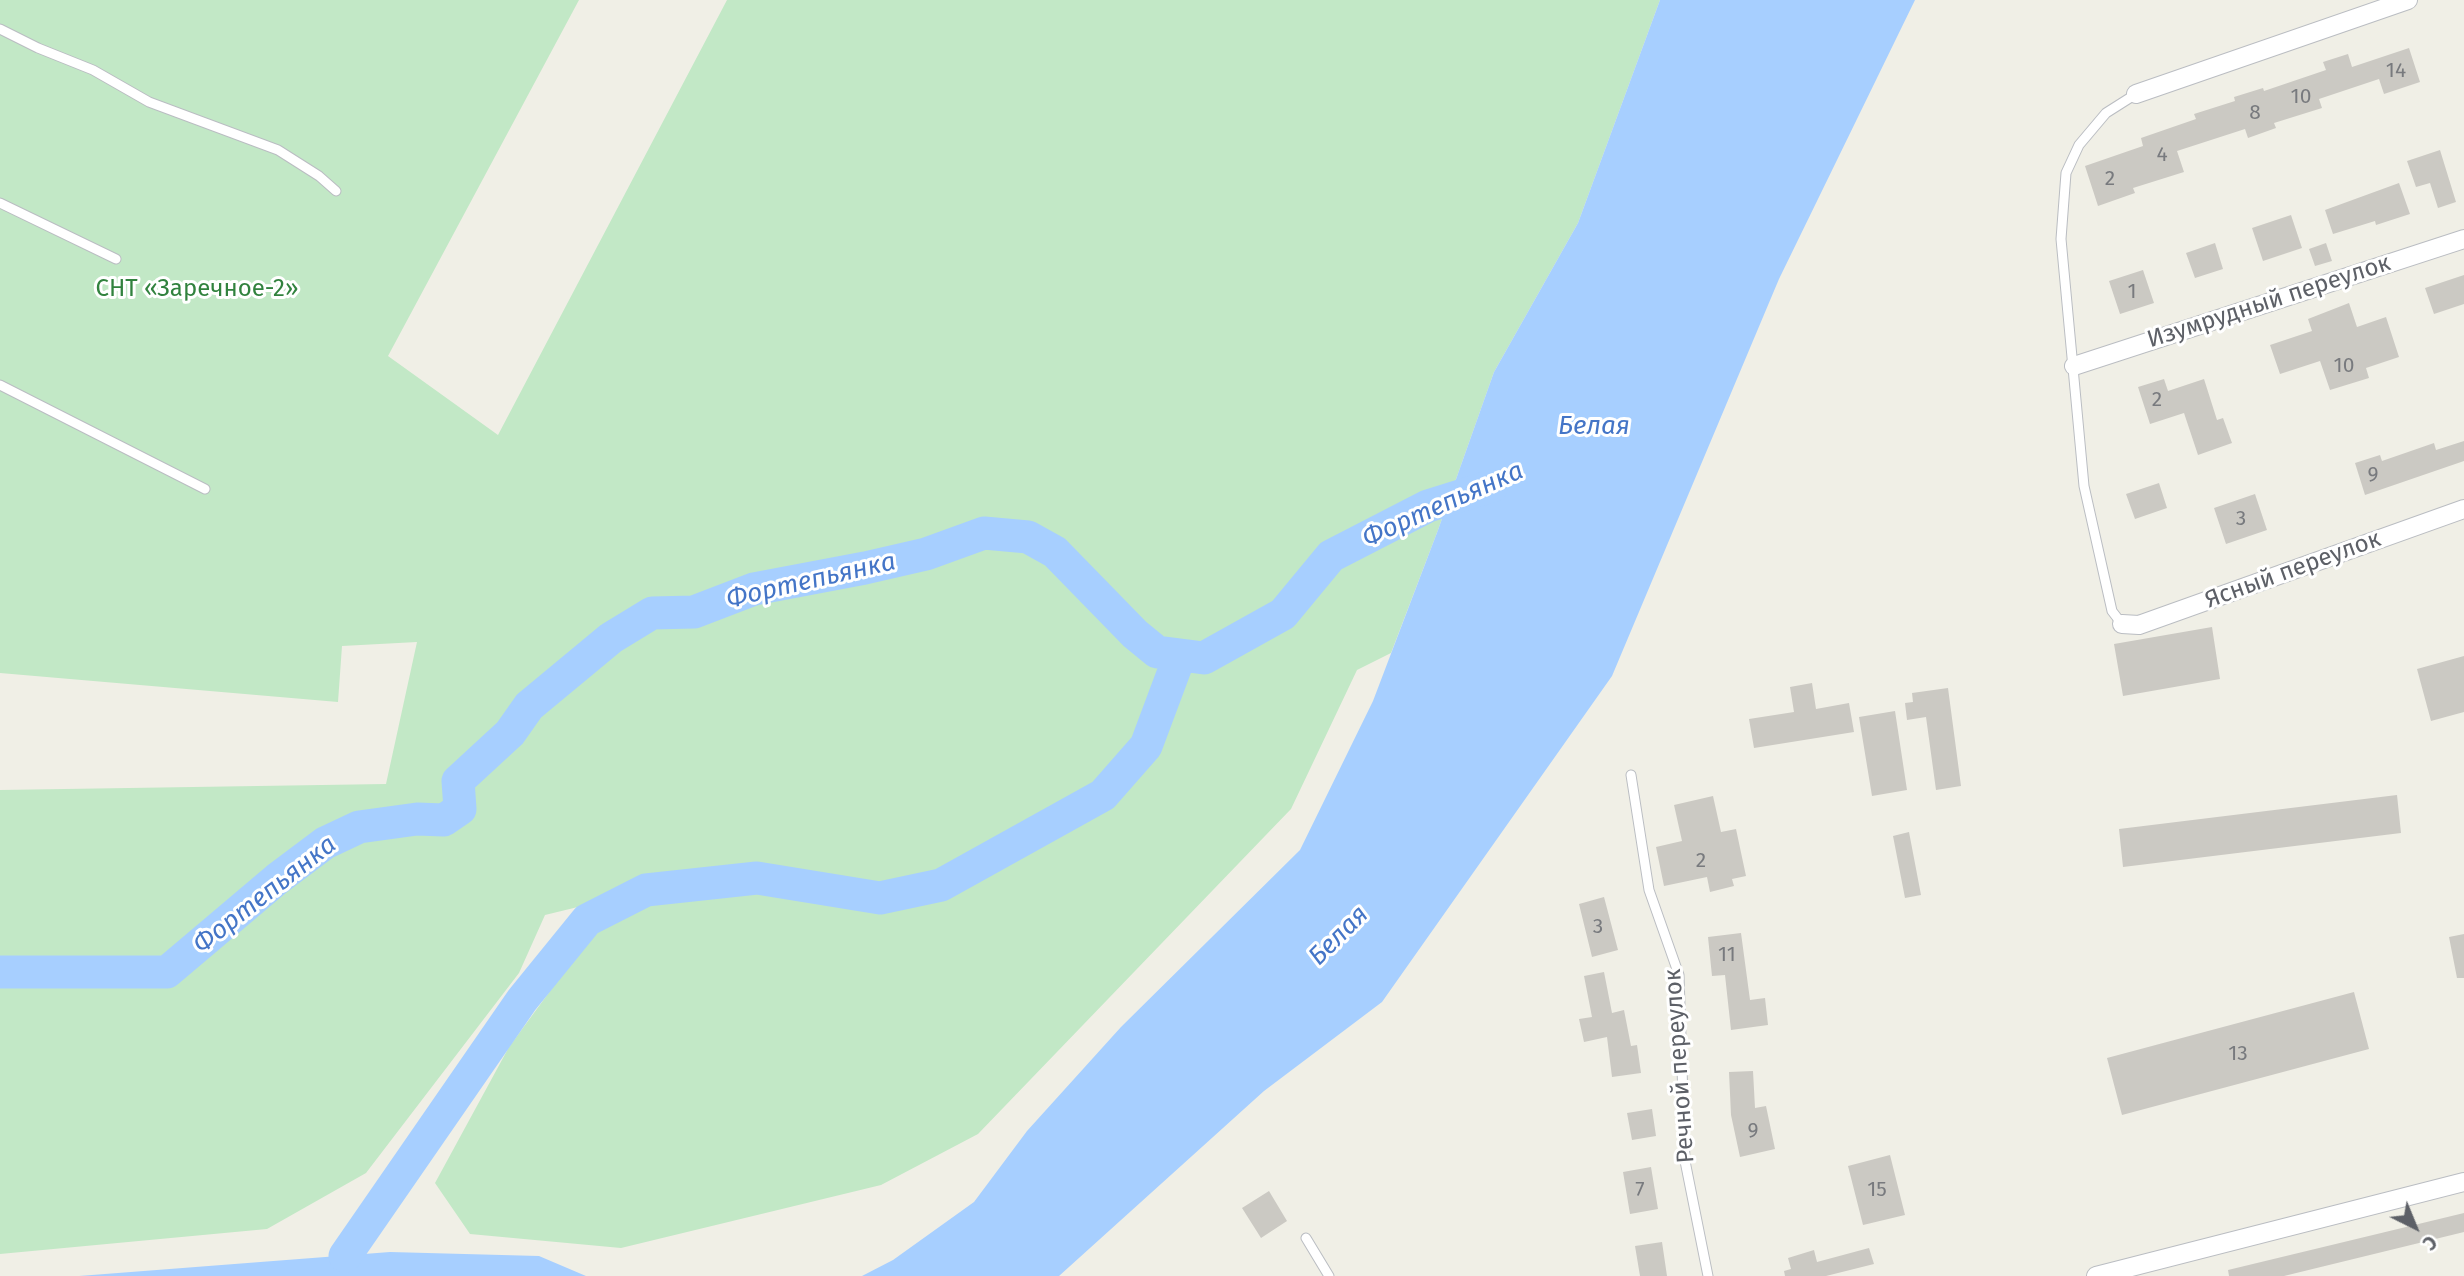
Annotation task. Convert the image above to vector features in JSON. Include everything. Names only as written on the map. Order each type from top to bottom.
[{"type":"street","points":[[2136,94],[2408,0]]},
{"type":"street","name":"Изумрудный переулок","points":[[2074,366],[2464,239]]},
{"type":"street","name":"Ясный переулок","points":[[2122,624],[2139,625],[2464,509]]},
{"type":"street","points":[[2096,1276],[2464,1182]]},
{"type":"lane","points":[[0,29],[93,70],[149,102],[278,150],[319,176],[336,191]]},
{"type":"lane","points":[[2122,624],[2112,611],[2084,486],[2061,239],[2066,173],[2079,145],[2106,113],[2136,94]]},
{"type":"lane","points":[[0,203],[116,259]]},
{"type":"lane","points":[[0,385],[205,489]]},
{"type":"lane","name":"Речной переулок","points":[[1631,775],[1649,890],[1679,975],[1685,1161],[1708,1276]]},
{"type":"lane","points":[[1306,1238],[1329,1276]]},
{"type":"green space","name":"СНТ «Заречное-2»","points":[[0,0],[579,0],[388,356],[498,435],[727,0],[1660,0],[1578,223],[1494,372],[1391,653],[1357,670],[1291,809],[978,1134],[881,1185],[621,1248],[470,1234],[435,1183],[509,1047],[619,897],[545,915],[519,973],[366,1173],[267,1229],[0,1254],[0,790],[386,784],[417,642],[342,646],[338,702],[0,673]]},
{"type":"water","name":"Белая","points":[[1660,0],[1915,0],[1779,279],[1612,676],[1382,1002],[1264,1091],[1059,1276],[862,1276],[893,1260],[974,1202],[1027,1131],[1121,1027],[1300,850],[1373,701],[1494,372],[1578,223]]},
{"type":"water","points":[[390,1252],[539,1256],[586,1276],[79,1276]]},
{"type":"building","points":[[2409,48],[2420,82],[2384,94],[2379,79],[2319,99],[2322,108],[2274,123],[2276,128],[2248,138],[2245,129],[2177,151],[2184,172],[2133,188],[2135,193],[2098,206],[2085,166],[2143,146],[2141,138],[2196,119],[2194,114],[2235,101],[2234,97],[2263,88],[2264,91],[2326,70],[2323,62],[2348,54],[2352,67]]},
{"type":"building","points":[[2440,150],[2456,202],[2438,208],[2430,183],[2416,187],[2407,161]]},
{"type":"building","points":[[2399,183],[2410,214],[2333,234],[2325,210]]},
{"type":"building","points":[[2291,215],[2302,248],[2263,261],[2252,228]]},
{"type":"building","points":[[2215,243],[2223,269],[2195,278],[2186,253]]},
{"type":"building","points":[[2326,243],[2332,261],[2315,266],[2309,249]]},
{"type":"building","points":[[2143,270],[2154,303],[2120,314],[2109,281]]},
{"type":"building","points":[[2464,275],[2464,304],[2434,314],[2425,288]]},
{"type":"building","points":[[2349,303],[2357,327],[2386,317],[2399,357],[2366,368],[2369,378],[2330,390],[2320,361],[2280,374],[2270,345],[2312,331],[2308,319]]},
{"type":"building","points":[[2164,379],[2168,391],[2204,379],[2217,420],[2223,418],[2232,443],[2198,455],[2184,413],[2150,424],[2138,387]]},
{"type":"building","points":[[2464,441],[2464,461],[2365,495],[2355,463],[2380,455],[2382,461],[2434,443],[2436,450]]},
{"type":"building","points":[[2159,483],[2167,508],[2135,519],[2126,494]]},
{"type":"building","points":[[2255,494],[2267,530],[2226,544],[2214,508]]},
{"type":"building","points":[[2212,627],[2220,679],[2123,696],[2114,644]]},
{"type":"building","points":[[2464,656],[2464,712],[2431,721],[2417,669]]},
{"type":"building","points":[[1812,683],[1816,709],[1849,703],[1854,732],[1754,748],[1749,719],[1794,712],[1790,687]]},
{"type":"building","points":[[1948,688],[1961,786],[1936,790],[1926,717],[1907,720],[1905,703],[1913,702],[1912,693]]},
{"type":"building","points":[[1895,711],[1907,790],[1872,796],[1859,717]]},
{"type":"building","points":[[2397,795],[2401,833],[2123,867],[2119,829]]},
{"type":"building","points":[[1713,796],[1721,832],[1736,829],[1746,876],[1732,879],[1734,886],[1710,892],[1707,877],[1664,886],[1656,847],[1682,841],[1674,805]]},
{"type":"building","points":[[1909,832],[1921,895],[1905,898],[1893,836]]},
{"type":"building","points":[[1604,897],[1618,950],[1592,957],[1579,904]]},
{"type":"building","points":[[1741,933],[1750,1000],[1765,998],[1768,1025],[1731,1030],[1725,975],[1712,976],[1708,937]]},
{"type":"building","points":[[2464,934],[2464,978],[2457,978],[2449,937]]},
{"type":"building","points":[[1604,972],[1612,1013],[1624,1010],[1631,1046],[1637,1045],[1641,1073],[1612,1077],[1607,1037],[1584,1042],[1579,1019],[1592,1017],[1584,976]]},
{"type":"building","points":[[2354,992],[2369,1049],[2122,1115],[2107,1058]]},
{"type":"building","points":[[1753,1071],[1755,1108],[1766,1106],[1775,1149],[1740,1157],[1731,1115],[1729,1072]]},
{"type":"building","points":[[1652,1109],[1656,1136],[1632,1140],[1627,1113]]},
{"type":"building","points":[[1890,1155],[1905,1215],[1863,1225],[1848,1166]]},
{"type":"building","points":[[1651,1167],[1658,1209],[1630,1214],[1623,1172]]},
{"type":"building","points":[[1269,1191],[1287,1221],[1261,1238],[1242,1208]]},
{"type":"building","points":[[2464,1213],[2464,1232],[2284,1276],[2229,1276],[2228,1270]]},
{"type":"building","points":[[1662,1242],[1667,1276],[1640,1276],[1635,1246]]},
{"type":"building","points":[[1869,1248],[1874,1264],[1826,1276],[1785,1276],[1784,1271],[1791,1269],[1788,1258],[1814,1250],[1817,1262]]},
{"type":"waterway","name":"Фортепьянка","points":[[0,972],[167,972],[277,879],[325,843],[359,827],[417,819],[444,820],[460,809],[458,781],[510,733],[529,706],[611,638],[652,613],[694,612],[754,589],[926,554],[984,533],[1028,537],[1055,552],[1135,634],[1157,652],[1204,658],[1283,614],[1331,556],[1428,506],[1492,486]]},
{"type":"waterway","points":[[345,1256],[522,1000],[587,920],[646,890],[757,878],[880,898],[941,885],[1103,795],[1146,746],[1180,655]]}]
